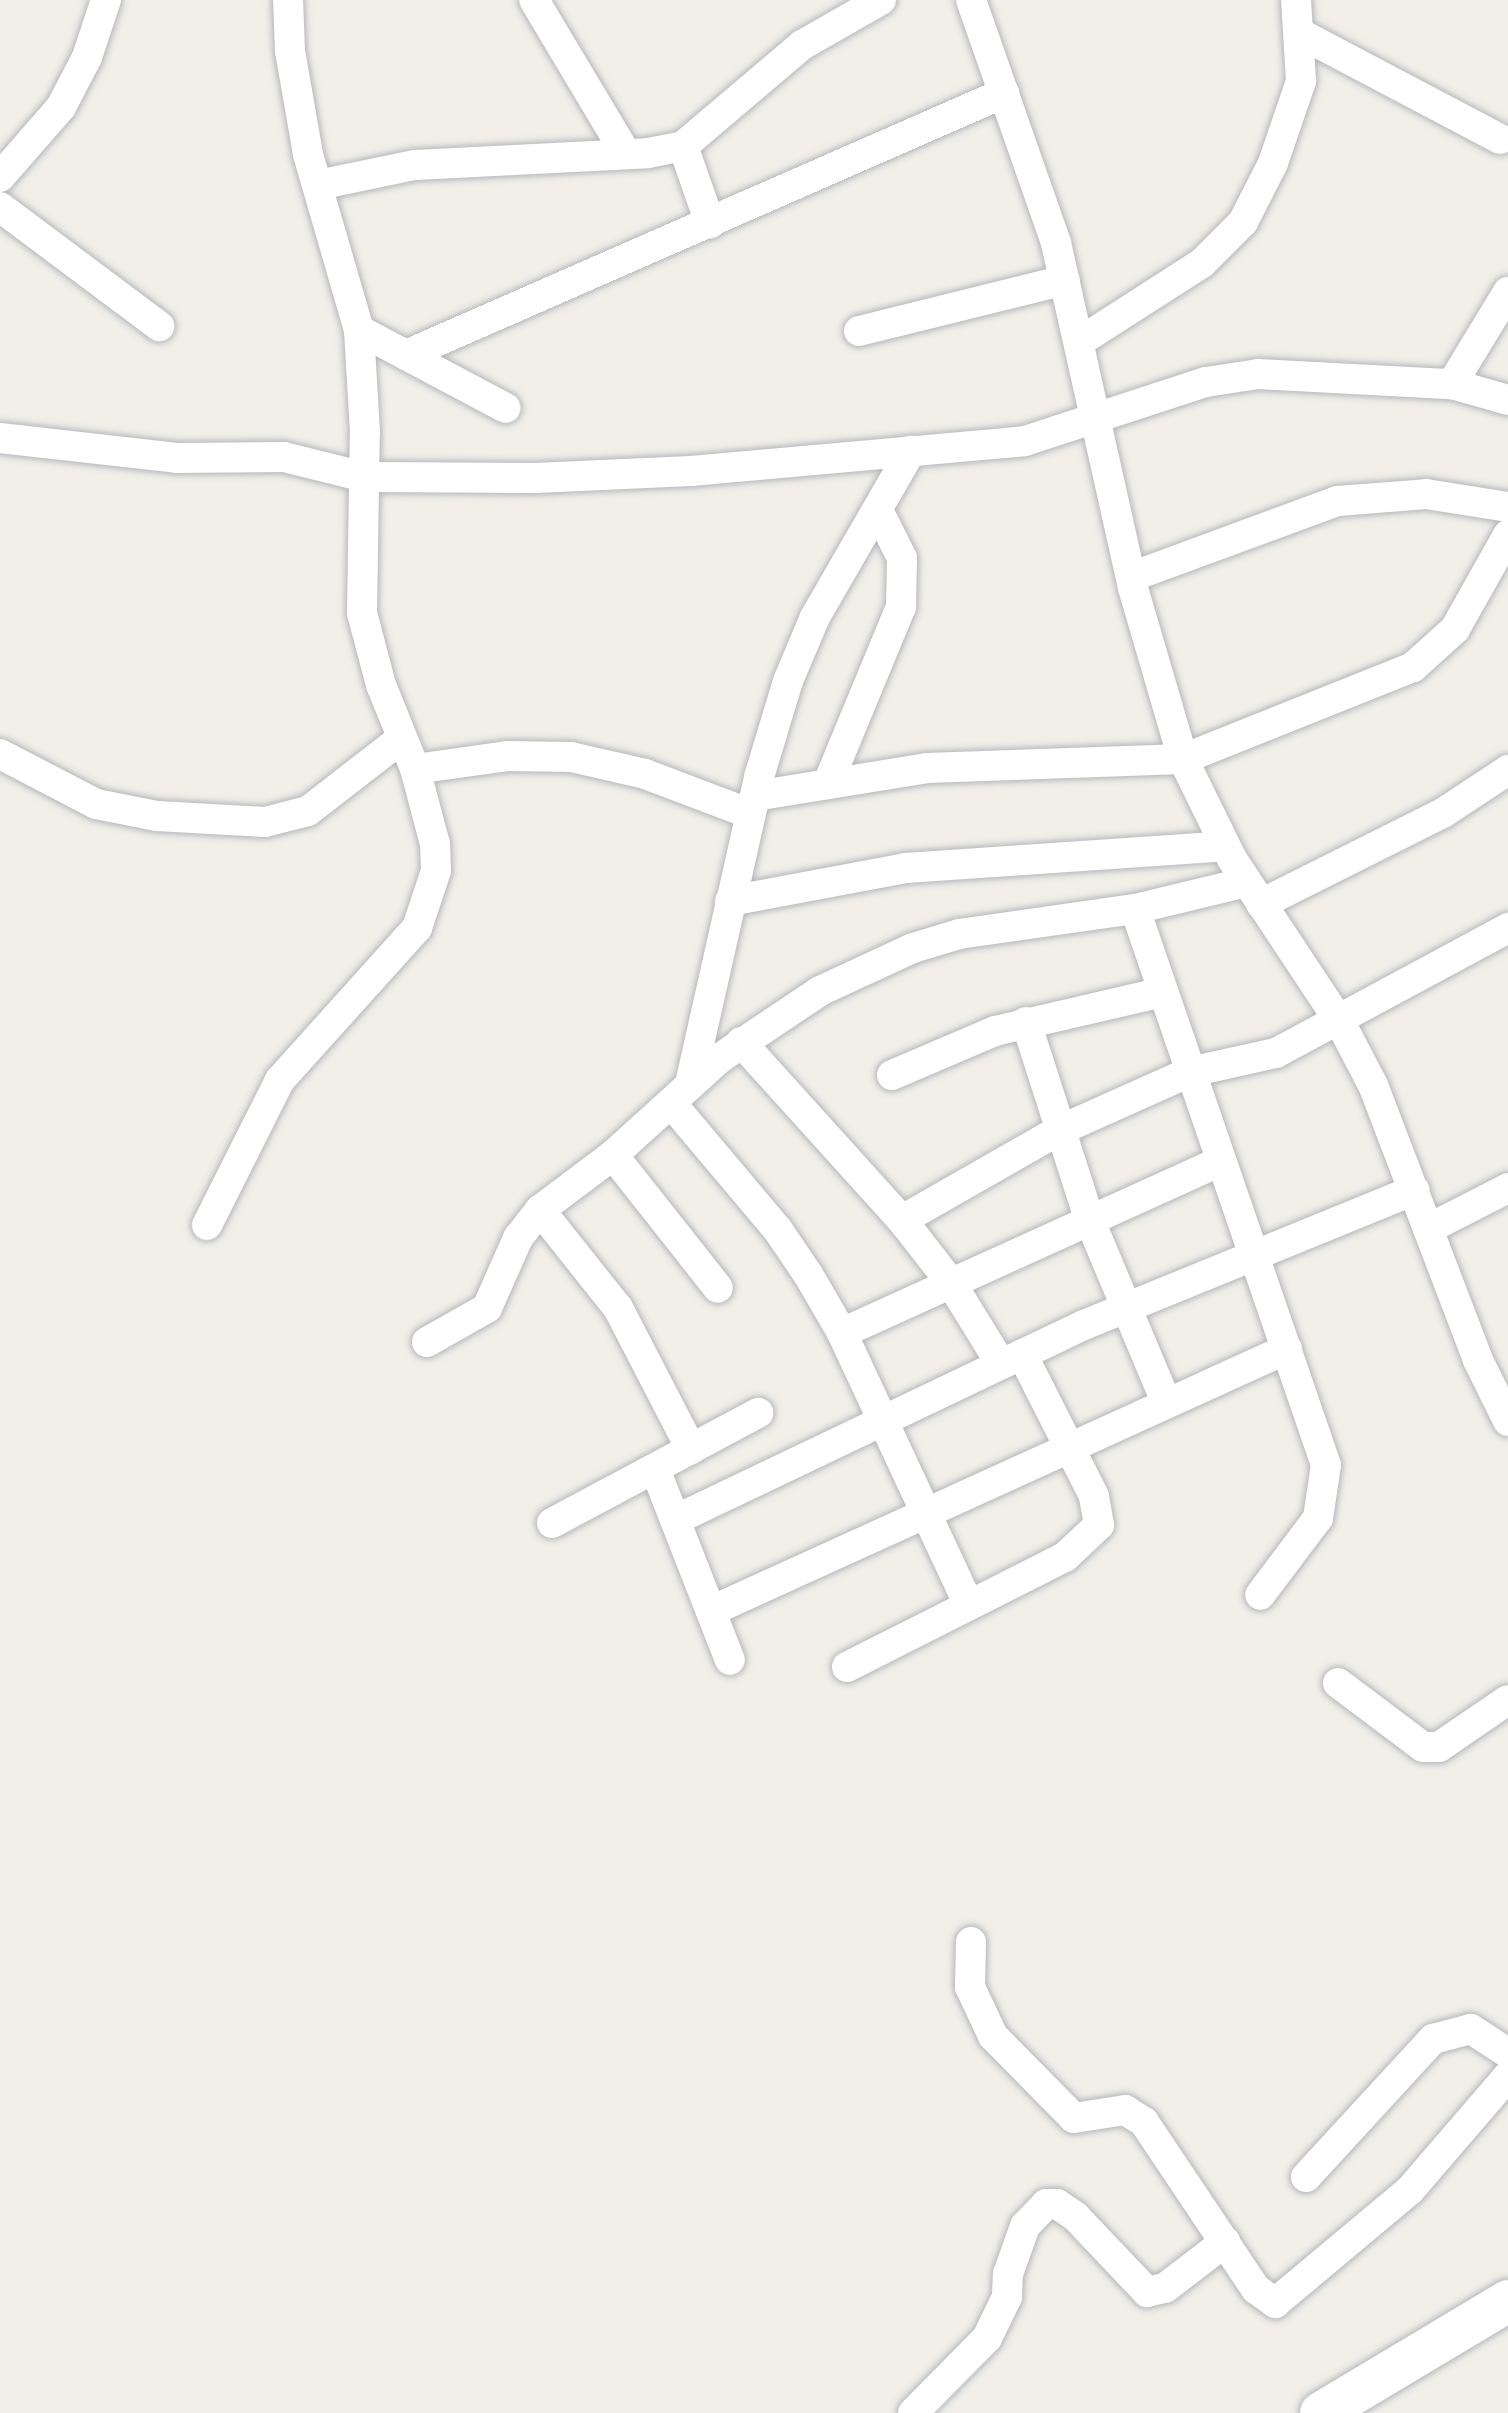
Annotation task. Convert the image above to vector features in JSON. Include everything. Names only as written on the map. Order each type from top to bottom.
[{"type":"street","points":[[0,177],[61,107],[87,57],[106,0]]},
{"type":"street","points":[[207,1225],[280,1080],[397,953],[429,903],[435,844],[362,613],[365,477],[359,330],[297,104],[289,0]]},
{"type":"street","points":[[533,0],[626,154]]},
{"type":"street","points":[[318,185],[415,165],[626,154],[683,146],[802,45],[881,0]]},
{"type":"street","points":[[971,0],[1065,280],[1092,419],[1131,577],[1184,759],[1226,846],[1340,1022],[1373,1085],[1428,1229],[1501,1387],[1508,1421]]},
{"type":"street","points":[[1290,12],[1500,139]]},
{"type":"street","points":[[1079,342],[1202,263],[1243,223],[1294,109],[1301,81],[1290,12]]},
{"type":"street","points":[[406,355],[1004,93]]},
{"type":"street","points":[[683,146],[710,223]]},
{"type":"street","points":[[0,207],[159,326]]},
{"type":"street","points":[[859,331],[1065,280]]},
{"type":"street","points":[[1452,384],[1508,292]]},
{"type":"street","points":[[359,330],[506,408]]},
{"type":"street","points":[[0,438],[177,458],[284,457],[365,477],[603,476],[1025,441],[1206,382],[1258,374],[1452,384],[1508,400]]},
{"type":"street","points":[[911,451],[800,649],[753,805],[681,1094],[778,1231],[842,1333],[969,1605]]},
{"type":"street","points":[[1131,577],[1339,501],[1426,494],[1508,508]]},
{"type":"street","points":[[828,783],[901,607],[902,558],[878,510]]},
{"type":"street","points":[[415,769],[508,756],[571,757],[753,805],[828,783],[943,767],[1184,759],[1413,667],[1455,629],[1508,535]]},
{"type":"street","points":[[0,754],[96,804],[157,816],[265,822],[308,811],[402,738]]},
{"type":"street","points":[[427,1342],[487,1308],[518,1238],[540,1210],[614,1155],[741,1042],[820,992],[913,948],[992,927],[1254,893],[1443,813],[1508,770]]},
{"type":"street","points":[[730,901],[906,868],[1226,846]]},
{"type":"street","points":[[1135,909],[1322,1443],[1327,1485],[1309,1535],[1260,1595]]},
{"type":"street","points":[[902,1220],[1058,1131],[1190,1072],[1276,1053],[1340,1022],[1478,940],[1508,928]]},
{"type":"street","points":[[892,1075],[1026,1022],[1162,992]]},
{"type":"street","points":[[1026,1022],[1090,1221],[1166,1402]]},
{"type":"street","points":[[741,1042],[902,1220],[1012,1359],[1067,1447],[1099,1510],[1091,1538],[1065,1557],[847,1666]]},
{"type":"street","points":[[614,1155],[718,1288]]},
{"type":"street","points":[[842,1333],[1221,1161]]},
{"type":"street","points":[[1428,1229],[1508,1188]]},
{"type":"street","points":[[675,1520],[1127,1307],[1414,1190]]},
{"type":"street","points":[[540,1210],[592,1270],[625,1318],[691,1450]]},
{"type":"street","points":[[711,1611],[1287,1348]]},
{"type":"street","points":[[552,1523],[758,1413]]},
{"type":"street","points":[[655,1469],[730,1660]]},
{"type":"street","points":[[1338,1683],[1423,1747],[1439,1747],[1508,1700]]},
{"type":"street","points":[[971,1942],[970,1987],[993,2036],[1074,2118],[1125,2110],[1136,2114],[1266,2301],[1284,2299],[1426,2174],[1508,2076]]},
{"type":"street","points":[[1306,2176],[1432,2039],[1471,2029],[1508,2054]]},
{"type":"street","points":[[913,2413],[987,2338],[1007,2297],[1008,2274],[1025,2226],[1046,2204],[1057,2204],[1076,2216],[1147,2292],[1165,2288],[1225,2242]]},
{"type":"street","points":[[1321,2413],[1508,2301]]}]
